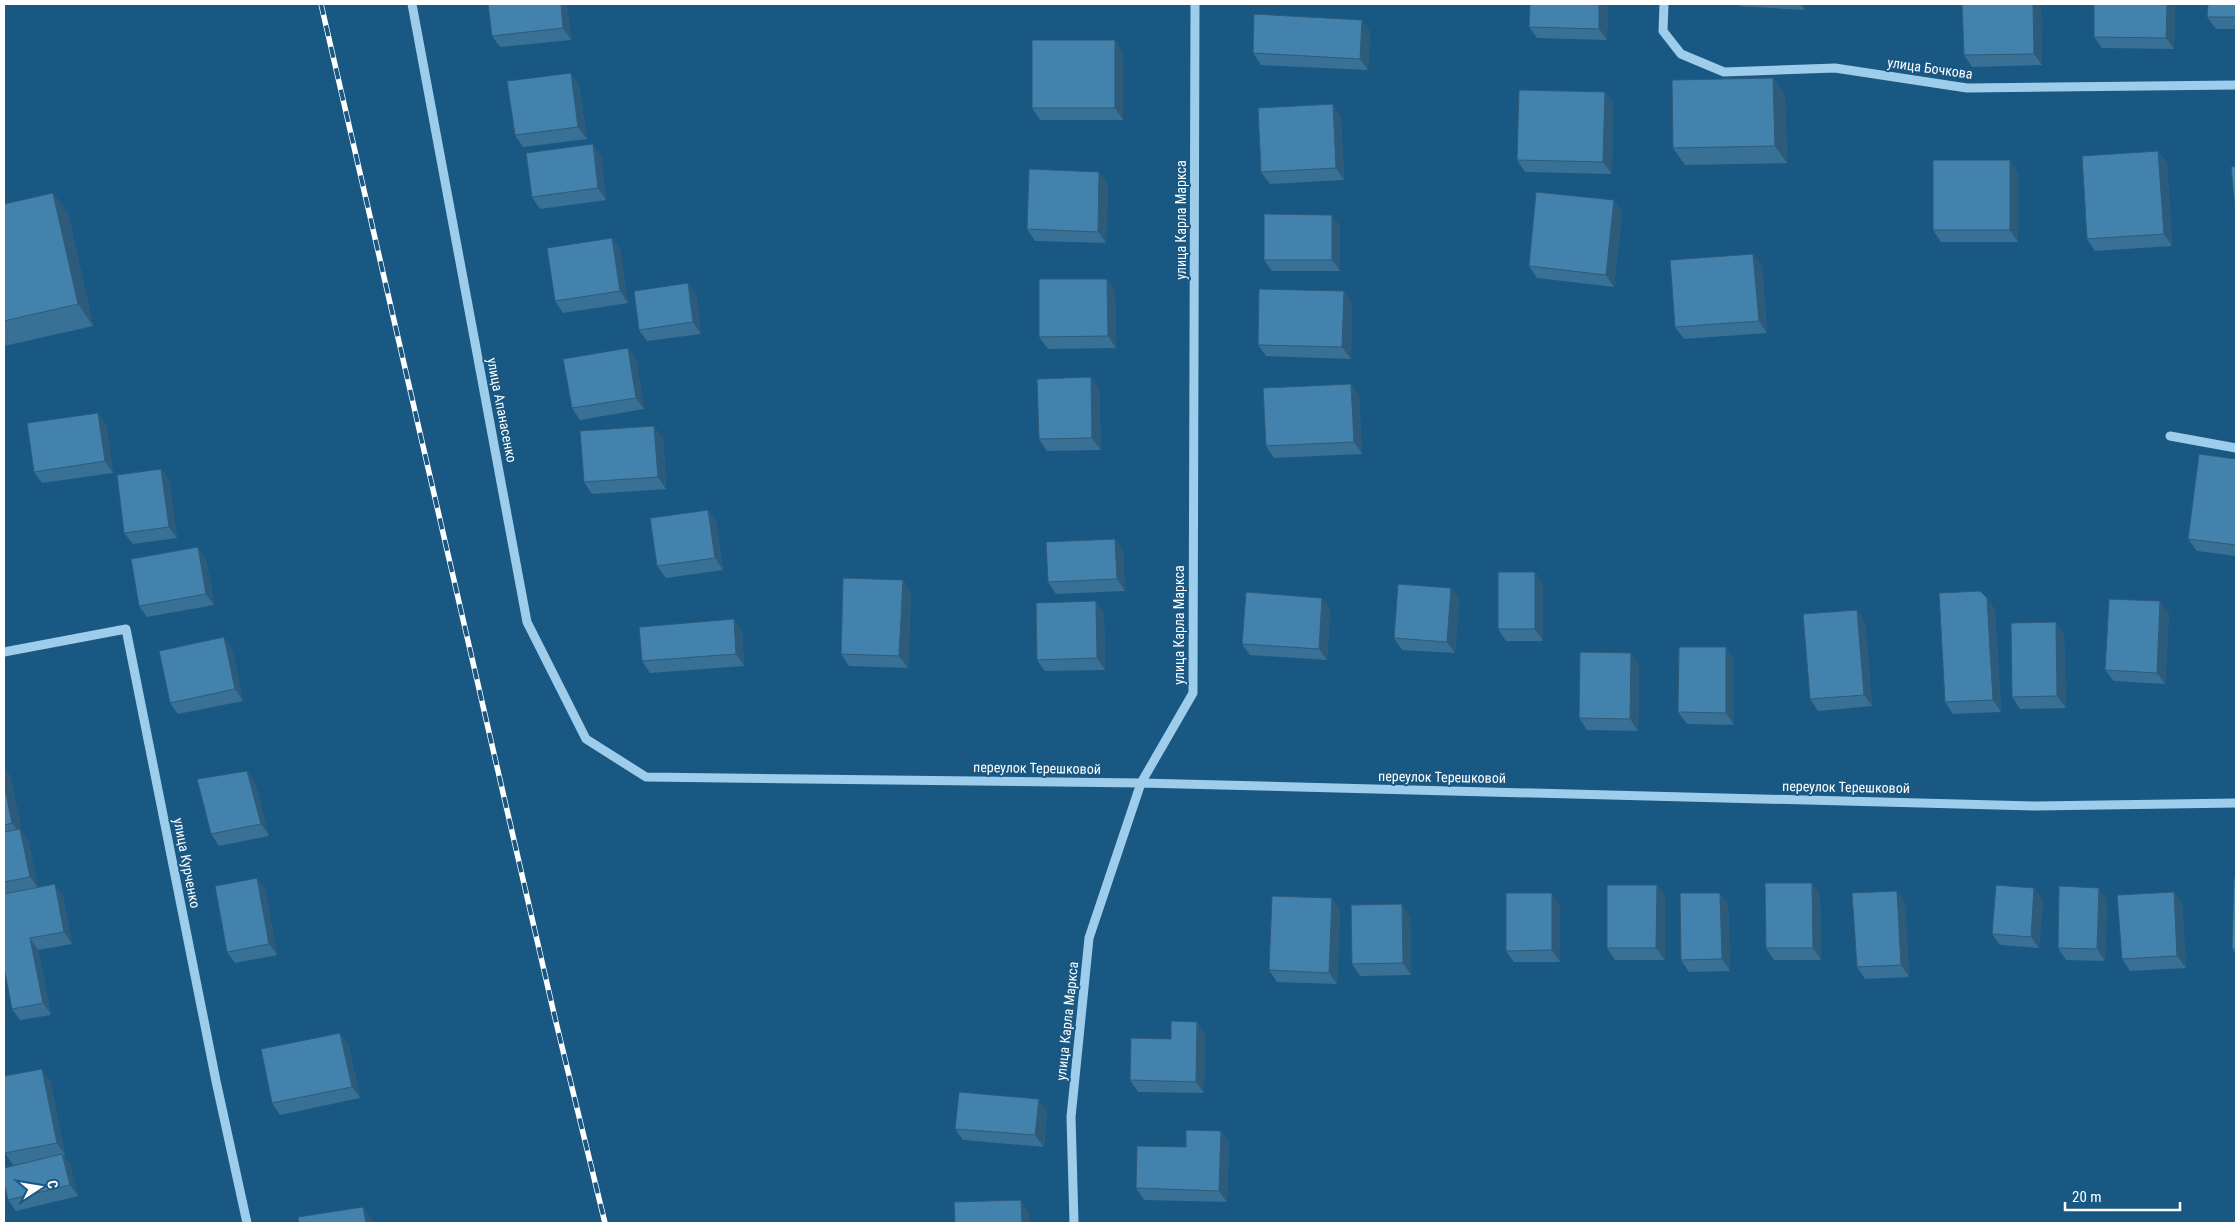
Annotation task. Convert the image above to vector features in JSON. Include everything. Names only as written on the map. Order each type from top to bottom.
[{"type":"street","name":"улица Апанасенко","points":[[412,4],[527,622],[586,739],[646,777]]},
{"type":"street","name":"улица Карла Маркса","points":[[1074,1223],[1071,1117],[1089,938],[1140,783],[1193,693],[1195,4]]},
{"type":"street","name":"улица Бочкова","points":[[1664,4],[1663,31],[1681,54],[1724,72],[1835,68],[1967,88],[2236,85]]},
{"type":"street","points":[[2170,436],[2236,448]]},
{"type":"street","name":"улица Курченко","points":[[4,652],[126,629],[216,1081],[247,1223]]},
{"type":"street","name":"переулок Терешковой","points":[[646,777],[1140,783],[2036,806],[2236,803]]},
{"type":"building","points":[[488,4],[561,4],[563,28],[492,36]]},
{"type":"building","points":[[1530,4],[1599,4],[1599,29],[1529,27]]},
{"type":"building","points":[[1962,4],[2033,4],[2034,54],[1964,55]]},
{"type":"building","points":[[2094,4],[2167,4],[2166,38],[2094,37]]},
{"type":"building","points":[[2208,4],[2236,4],[2236,17],[2207,17]]},
{"type":"building","points":[[1254,14],[1362,20],[1360,59],[1253,53]]},
{"type":"building","points":[[1032,40],[1115,40],[1115,108],[1032,108]]},
{"type":"building","points":[[571,73],[578,127],[515,135],[507,81]]},
{"type":"building","points":[[1773,78],[1775,146],[1673,148],[1672,80]]},
{"type":"building","points":[[1519,90],[1605,92],[1603,162],[1517,160]]},
{"type":"building","points":[[1333,104],[1336,168],[1261,172],[1258,108]]},
{"type":"building","points":[[593,144],[598,188],[532,197],[526,153]]},
{"type":"building","points":[[2158,151],[2164,234],[2087,239],[2082,156]]},
{"type":"building","points":[[1933,160],[2010,160],[2010,230],[1933,230]]},
{"type":"building","points":[[2236,166],[2236,219],[2231,167]]},
{"type":"building","points":[[1029,169],[1099,172],[1098,232],[1027,229]]},
{"type":"building","points":[[1536,192],[1614,200],[1606,275],[1529,266]]},
{"type":"building","points":[[53,193],[78,304],[4,321],[4,204]]},
{"type":"building","points":[[1264,214],[1332,215],[1332,260],[1264,260]]},
{"type":"building","points":[[612,238],[620,291],[555,301],[547,248]]},
{"type":"building","points":[[1753,254],[1759,321],[1675,327],[1670,260]]},
{"type":"building","points":[[1039,279],[1107,279],[1108,336],[1039,337]]},
{"type":"building","points":[[688,283],[693,322],[639,330],[634,291]]},
{"type":"building","points":[[1259,289],[1344,291],[1342,347],[1258,345]]},
{"type":"building","points":[[628,348],[636,398],[572,408],[563,359]]},
{"type":"building","points":[[1091,377],[1092,438],[1039,439],[1037,379]]},
{"type":"building","points":[[1351,384],[1354,442],[1266,446],[1263,388]]},
{"type":"building","points":[[98,413],[105,461],[34,472],[27,423]]},
{"type":"building","points":[[654,426],[658,477],[584,482],[580,431]]},
{"type":"building","points":[[2199,454],[2236,459],[2236,545],[2188,539]]},
{"type":"building","points":[[161,469],[169,527],[124,533],[117,475]]},
{"type":"building","points":[[708,510],[715,558],[657,566],[650,518]]},
{"type":"building","points":[[1115,539],[1117,579],[1048,582],[1046,542]]},
{"type":"building","points":[[198,547],[206,594],[139,606],[131,559]]},
{"type":"building","points":[[1498,572],[1535,572],[1535,629],[1498,629]]},
{"type":"building","points":[[843,578],[903,580],[899,656],[841,654]]},
{"type":"building","points":[[1398,584],[1451,588],[1447,642],[1394,638]]},
{"type":"building","points":[[1980,591],[1987,598],[1993,700],[1945,702],[1939,593]]},
{"type":"building","points":[[1246,592],[1322,598],[1319,649],[1242,644]]},
{"type":"building","points":[[2109,599],[2160,601],[2157,673],[2105,670]]},
{"type":"building","points":[[1096,601],[1097,658],[1037,660],[1036,603]]},
{"type":"building","points":[[1857,610],[1864,695],[1810,699],[1803,614]]},
{"type":"building","points":[[734,619],[736,654],[642,661],[639,627]]},
{"type":"building","points":[[2056,622],[2057,696],[2012,697],[2011,623]]},
{"type":"building","points":[[224,637],[235,689],[170,703],[159,651]]},
{"type":"building","points":[[1679,647],[1726,647],[1726,713],[1678,712]]},
{"type":"building","points":[[1580,652],[1631,653],[1630,719],[1579,718]]},
{"type":"building","points":[[247,771],[261,824],[211,834],[197,779]]},
{"type":"building","points":[[4,784],[12,823],[4,825]]},
{"type":"building","points":[[20,829],[30,877],[4,882],[4,832]]},
{"type":"building","points":[[257,878],[269,944],[227,952],[215,886]]},
{"type":"building","points":[[2234,878],[2236,878],[2236,949],[2232,949]]},
{"type":"building","points":[[1765,883],[1812,883],[1813,948],[1766,948]]},
{"type":"building","points":[[55,884],[64,932],[30,938],[43,1003],[12,1009],[4,967],[4,894]]},
{"type":"building","points":[[1607,885],[1657,885],[1656,948],[1607,948]]},
{"type":"building","points":[[1996,885],[2034,888],[2031,937],[1992,934]]},
{"type":"building","points":[[2059,886],[2099,888],[2097,949],[2058,948]]},
{"type":"building","points":[[1897,891],[1901,965],[1857,967],[1852,893]]},
{"type":"building","points":[[2174,892],[2177,956],[2122,959],[2117,895]]},
{"type":"building","points":[[1506,893],[1552,893],[1552,950],[1506,951]]},
{"type":"building","points":[[1680,893],[1720,893],[1722,959],[1681,960]]},
{"type":"building","points":[[1272,896],[1332,898],[1329,973],[1269,970]]},
{"type":"building","points":[[1402,904],[1403,963],[1352,964],[1351,905]]},
{"type":"building","points":[[1171,1021],[1197,1022],[1196,1082],[1130,1080],[1131,1038],[1171,1039]]},
{"type":"building","points":[[340,1033],[352,1087],[272,1103],[261,1049]]},
{"type":"building","points":[[42,1069],[57,1143],[5,1153],[4,1076]]},
{"type":"building","points":[[959,1092],[1039,1099],[1035,1135],[955,1129]]},
{"type":"building","points":[[1186,1130],[1221,1131],[1219,1191],[1136,1188],[1137,1146],[1186,1147]]},
{"type":"building","points":[[62,1154],[70,1185],[8,1200],[4,1182],[4,1168]]},
{"type":"building","points":[[1021,1200],[1022,1223],[955,1223],[954,1202]]},
{"type":"building","points":[[363,1207],[366,1223],[299,1223],[298,1217]]},
{"type":"railway","points":[[321,4],[555,1018],[605,1223]]}]
